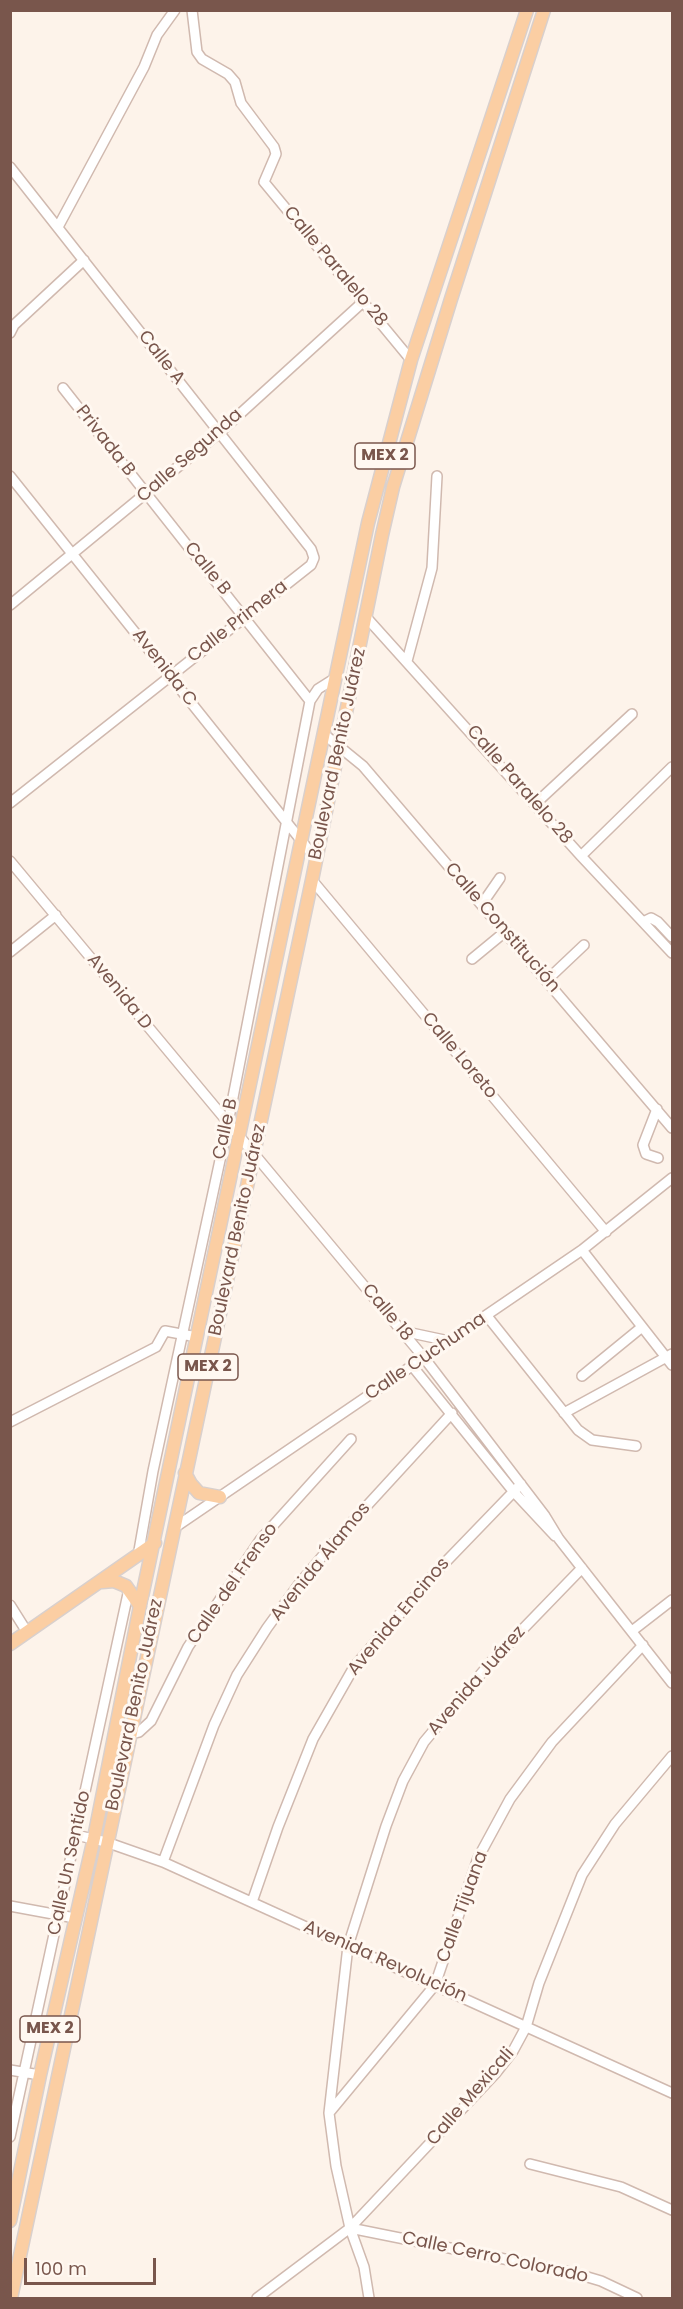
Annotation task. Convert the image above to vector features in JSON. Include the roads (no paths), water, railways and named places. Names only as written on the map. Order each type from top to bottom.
[{"type":"main road","name":"Boulevard Benito Juárez","points":[[11,2298],[100,1840],[140,1606],[377,489],[411,360],[526,10]]},
{"type":"main road","name":"Boulevard Benito Juárez","points":[[10,2221],[75,1918],[100,1840],[129,1734],[312,880],[393,488],[544,10]]},
{"type":"main road","points":[[376,566],[373,542],[382,495],[377,489]]},
{"type":"main road","points":[[185,1473],[190,1484],[199,1492],[220,1497]]},
{"type":"main road","points":[[10,1644],[152,1547],[174,1528]]},
{"type":"main road","points":[[152,1547],[159,1556],[152,1591],[156,1609]]},
{"type":"main road","points":[[100,1582],[114,1581],[129,1589],[140,1606]]},
{"type":"street","points":[[58,226],[144,67],[157,35],[175,10]]},
{"type":"street","name":"Calle Paralelo 28","points":[[192,10],[196,52],[202,59],[228,74],[235,82],[241,103],[274,147],[276,154],[266,172],[264,182],[411,360]]},
{"type":"street","name":"Calle A","points":[[10,167],[311,549]]},
{"type":"street","points":[[12,326],[84,260]]},
{"type":"street","name":"Calle Segunda","points":[[10,605],[74,555],[219,433],[364,301]]},
{"type":"street","name":"Privada B","points":[[63,388],[147,494]]},
{"type":"street","name":"Avenida C","points":[[10,476],[316,859]]},
{"type":"street","points":[[407,661],[432,568],[437,476]]},
{"type":"street","name":"Calle B","points":[[138,1556],[182,1334],[228,1123],[310,701],[147,494]]},
{"type":"street","name":"Calle Primera","points":[[10,803],[311,565],[314,558],[311,549]]},
{"type":"street","name":"Calle Paralelo 28","points":[[366,617],[581,856],[672,953]]},
{"type":"street","points":[[310,701],[318,689],[337,677]]},
{"type":"street","points":[[535,804],[632,714]]},
{"type":"street","name":"Calle Constitución","points":[[325,735],[363,766],[672,1128]]},
{"type":"street","points":[[581,856],[672,767]]},
{"type":"street","name":"Avenida D","points":[[10,861],[228,1123]]},
{"type":"street","points":[[482,904],[500,878]]},
{"type":"street","name":"Calle Loreto","points":[[312,880],[606,1232]]},
{"type":"street","points":[[10,952],[56,915]]},
{"type":"street","points":[[643,922],[651,918],[672,937]]},
{"type":"street","points":[[472,959],[506,931]]},
{"type":"street","points":[[547,980],[584,945]]},
{"type":"street","points":[[657,1109],[643,1145],[646,1154],[658,1158]]},
{"type":"street","name":"Calle 18","points":[[228,1123],[425,1359],[521,1484],[559,1539],[672,1683]]},
{"type":"street","name":"Calle Cuchuma","points":[[174,1528],[582,1250],[672,1179]]},
{"type":"street","points":[[564,1413],[671,1360],[582,1250]]},
{"type":"street","points":[[487,1316],[578,1430],[592,1440],[636,1446]]},
{"type":"street","points":[[582,1376],[642,1327]]},
{"type":"street","points":[[10,1422],[156,1347],[165,1331],[197,1337]]},
{"type":"street","points":[[402,1331],[449,1341]]},
{"type":"street","name":"Calle 18","points":[[413,1366],[513,1491],[539,1521],[559,1539]]},
{"type":"street","name":"Avenida Álamos","points":[[163,1862],[214,1725],[237,1675],[267,1628],[298,1584],[341,1534],[452,1413]]},
{"type":"street","name":"Calle del Frenso","points":[[129,1734],[139,1732],[151,1721],[188,1647],[260,1540],[351,1438]]},
{"type":"street","name":"Avenida Encinos","points":[[252,1902],[313,1739],[354,1667],[436,1572],[521,1484]]},
{"type":"street","name":"Avenida Juárez","points":[[369,2298],[364,2267],[350,2228],[336,2166],[329,2113],[348,1946],[386,1826],[404,1781],[424,1742],[490,1663],[582,1568]]},
{"type":"street","name":"Calle Un Sentido","points":[[10,2137],[129,1589]]},
{"type":"street","points":[[632,1631],[672,1600]]},
{"type":"street","points":[[10,1605],[27,1632]]},
{"type":"street","name":"Calle Tijuana","points":[[329,2113],[435,1985],[478,1858],[510,1799],[552,1742],[643,1645]]},
{"type":"street","name":"Calle Mexicali","points":[[258,2298],[350,2228],[513,2051],[526,2027],[539,1983],[582,1875],[615,1824],[672,1756]]},
{"type":"street","name":"Avenida Revolución","points":[[76,1835],[100,1840],[163,1862],[672,2093]]},
{"type":"street","points":[[10,1906],[75,1918]]},
{"type":"street","points":[[10,2070],[40,2075]]},
{"type":"street","points":[[660,2087],[672,2084]]},
{"type":"street","points":[[530,2164],[621,2187],[672,2210]]},
{"type":"street","name":"Calle Cerro Colorado","points":[[350,2228],[574,2273],[601,2281],[637,2298]]}]
